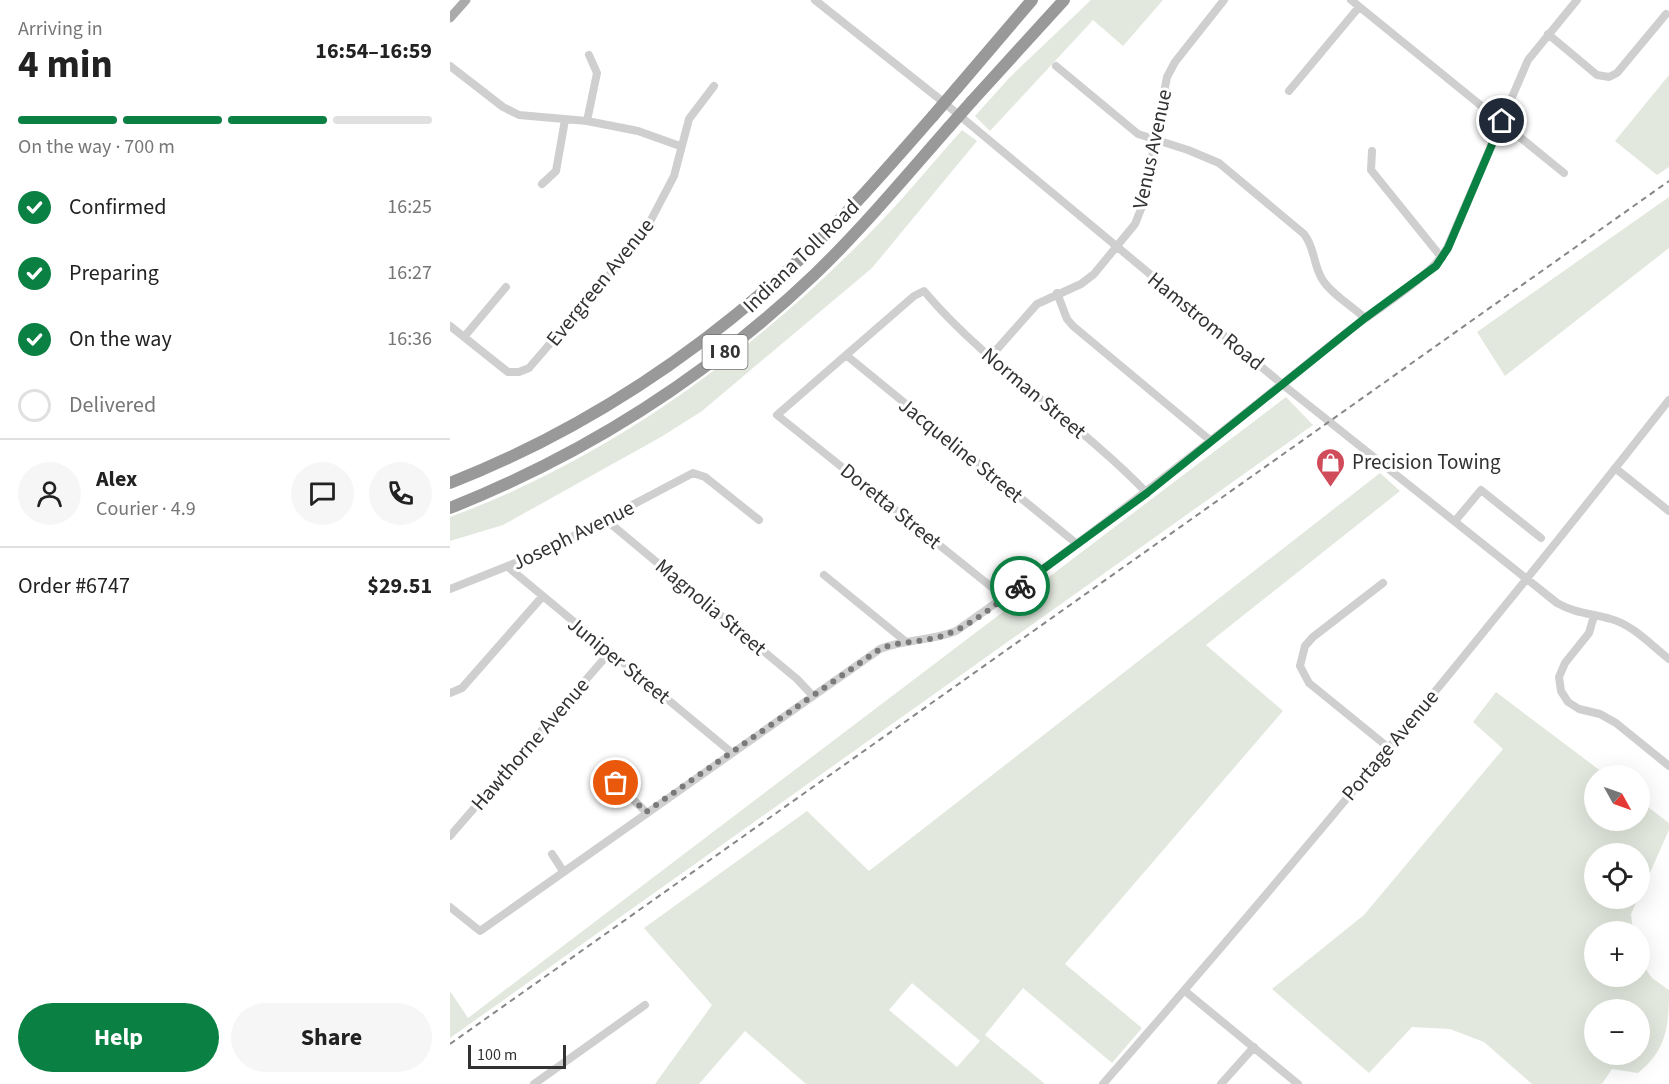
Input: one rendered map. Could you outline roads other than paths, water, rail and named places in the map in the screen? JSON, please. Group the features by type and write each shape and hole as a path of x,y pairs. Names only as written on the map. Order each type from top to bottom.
{"highway":[{"name":"Indiana Toll Road","path":"450,483 506,460 587,417 700,343 768,288 809,250 867,190 1032,0"},
{"name":"Indiana Toll Road","path":"450,508 520,478 600,436 716,360 816,273 863,225 1064,0"}],"main road":[{"path":"450,18 466,0"}],"street":[{"name":"Hamstrom Road","path":"815,0 942,101 1282,384 1557,603 1576,613 1613,619 1634,631 1669,659"},
{"name":"Venus Avenue","path":"990,357 1029,311 1057,293 1088,279 1135,224 1143,204 1167,77 1175,62 1224,0"},
{"path":"1351,0 1564,173"},
{"path":"450,907 480,931 880,649 905,641 942,636 956,631 1147,493 1365,318 1436,266 1442,258 1528,60 1577,0"},
{"path":"1289,91 1359,7"},
{"path":"1548,34 1599,76 1609,77 1617,73 1666,14"},
{"path":"587,121 597,74 589,55"},
{"path":"450,66 503,108 519,115 587,121 638,131 681,146"},
{"path":"1056,66 1138,134 1219,163 1305,234 1311,243 1316,267 1324,282 1365,318"},
{"name":"Evergreen Avenue","path":"464,337 508,372 519,372 529,368 642,237 674,176 693,111 714,86"},
{"path":"542,184 556,171 565,120"},
{"path":"1372,151 1371,170 1442,258"},
{"path":"450,326 464,337 506,287"},
{"name":"Norman Street","path":"846,355 914,296 924,291 967,339 1120,465 1147,493"},
{"path":"1057,293 1067,319 1073,326 1211,441"},
{"name":"Doretta Street","path":"846,355 777,415 1004,597"},
{"name":"Jacqueline Street","path":"846,355 1077,544"},
{"name":"Portage Avenue","path":"1103,1084 1185,991 1389,748 1528,579 1669,400"},
{"path":"1615,468 1669,511"},
{"name":"Joseph Avenue","path":"450,589 508,567 606,520 693,473 705,477 759,520"},
{"path":"1455,521 1481,490 1541,538"},
{"name":"Magnolia Street","path":"606,520 797,679 813,696"},
{"name":"Juniper Street","path":"508,567 731,752"},
{"path":"824,575 905,641"},
{"path":"1383,584 1313,637 1305,646 1300,666 1309,683 1389,748"},
{"path":"450,693 462,688 542,597"},
{"path":"1594,616 1589,633 1565,663 1559,677 1561,691 1568,702 1600,714 1616,723 1669,766"},
{"name":"Hawthorne Avenue","path":"450,836 610,652"},
{"path":"616,783 646,812"},
{"path":"552,854 563,871"},
{"path":"1185,991 1298,1084"},
{"path":"534,1084 645,1005"},
{"path":"1221,1084 1254,1047"}],"railway":[{"path":"450,1044 1669,181"}],"place":[{"name":"Precision Towing","path":"1331,488"}]}
